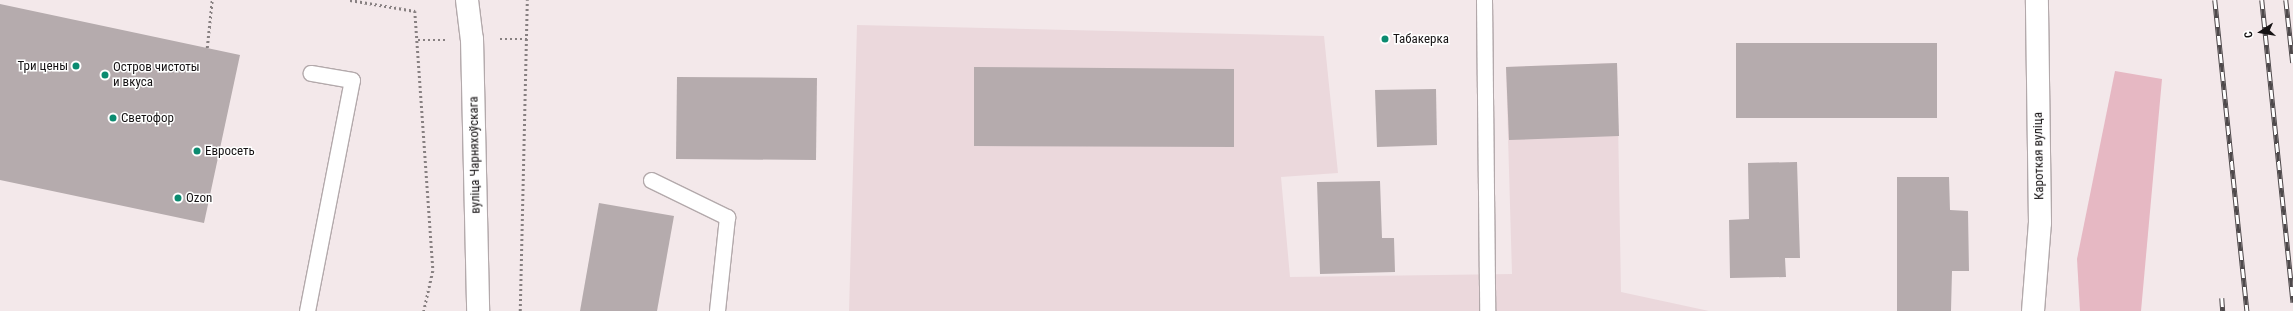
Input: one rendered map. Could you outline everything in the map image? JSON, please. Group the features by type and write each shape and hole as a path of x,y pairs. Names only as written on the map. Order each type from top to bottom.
{"street":[{"name":"вуліца Чарняхоўскага","path":"467,0 472,39 478,311"},
{"name":"Кароткая вуліца","path":"2033,311 2040,223 2037,0"}],"lane":[{"path":"1484,0 1487,311"},
{"path":"307,311 352,80 311,73"},
{"path":"651,180 727,217 716,311"}],"path":[{"path":"207,48 212,0"},
{"path":"350,0 416,11 433,271 424,311"},
{"path":"520,311 527,0"}],"shaded area":[{"path":"857,25 1324,36 1338,173 1281,177 1290,277 1512,274 1506,67 1617,63 1621,292 1709,311 849,311"},
{"path":"2115,71 2162,79 2141,311 2080,311 2077,259"}],"building":[{"name":"Светофор","path":"0,4 240,55 204,223 0,180"},
{"path":"1736,43 1937,43 1937,118 1736,118"},
{"path":"1617,63 1619,136 1509,140 1506,67"},
{"path":"974,67 1234,69 1234,147 974,146"},
{"path":"677,77 817,78 816,160 676,159"},
{"path":"1436,89 1437,145 1377,147 1375,90"},
{"path":"1797,162 1800,258 1785,258 1786,277 1730,278 1729,220 1749,219 1748,163"},
{"path":"1897,177 1949,177 1950,210 1968,211 1969,271 1952,271 1951,311 1897,311"},
{"path":"1380,181 1382,238 1394,238 1395,272 1320,274 1317,182"},
{"path":"599,203 674,216 657,311 580,311"}],"railway":[{"path":"2215,0 2247,311"},
{"path":"2262,0 2293,302"},
{"path":"2286,0 2293,63"},
{"path":"2222,298 2223,311"}],"place":[{"name":"Табакерка","path":"1385,39"},
{"name":"Три цены","path":"76,66"},
{"name":"Остров чистоты и вкуса","path":"105,75"},
{"name":"Светофор","path":"113,118"},
{"name":"Евросеть","path":"197,151"},
{"name":"Ozon","path":"178,198"}]}
